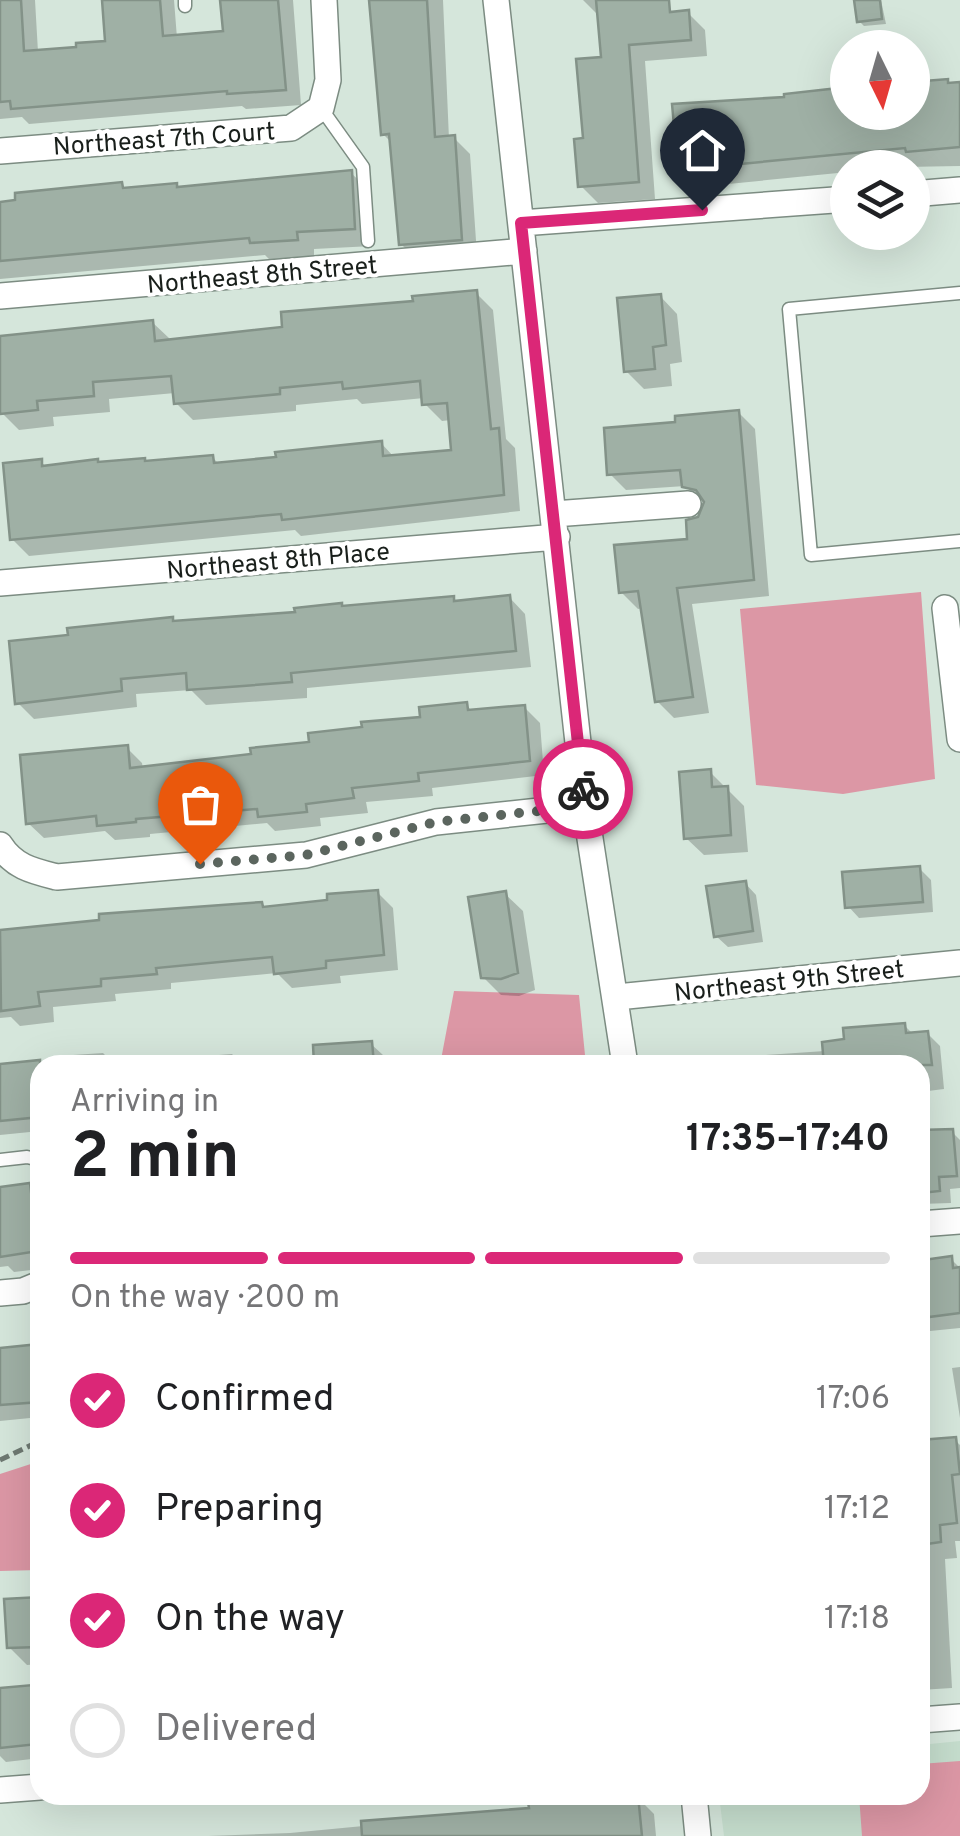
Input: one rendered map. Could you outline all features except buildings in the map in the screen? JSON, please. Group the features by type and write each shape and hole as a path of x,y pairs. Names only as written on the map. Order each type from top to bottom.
{"street":[{"path":"321,108 328,80 324,0"},
{"path":"496,0 585,806 624,1055"},
{"name":"Northeast 7th Court","path":"0,150 291,128 321,108"},
{"path":"930,192 960,190"},
{"path":"521,223 830,200"},
{"name":"Northeast 8th Street","path":"0,296 524,251"},
{"name":"Northeast 8th Place","path":"0,583 555,526 688,504"},
{"path":"945,608 960,740"},
{"path":"5,852 30,871 57,877 306,855 436,822 585,806"},
{"name":"Northeast 9th Street","path":"617,996 960,964"},
{"path":"930,1223 960,1221"},
{"path":"930,1719 960,1717"},
{"path":"0,1790 30,1788"},
{"path":"695,1805 698,1836"}],"lane":[{"path":"321,108 363,167 368,241"},
{"path":"960,293 789,308 811,555 960,542"},
{"path":"0,1160 30,1158"}],"path":[{"path":"0,1460 30,1445"}],"shaded area":[{"path":"921,592 935,779 843,794 756,785 740,609"},
{"path":"454,991 579,995 585,1055 442,1055"},
{"path":"30,1464 30,1570 0,1571 0,1474"},
{"path":"960,1741 960,1836 724,1836 720,1805 930,1805 930,1744"},
{"path":"960,1761 960,1836 862,1836 860,1805 930,1805 930,1763"}],"way so far":[{"path":"200,864 306,855 436,822 585,806 583,789"}],"route":[{"path":"583,789 521,223 702,210"}]}
